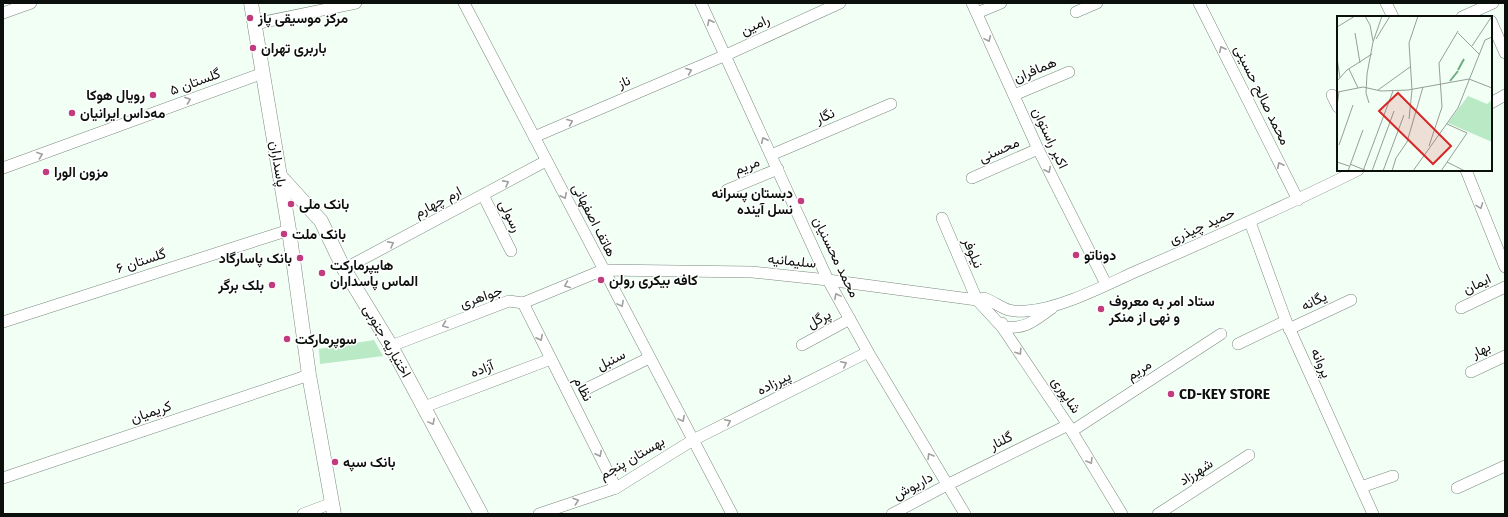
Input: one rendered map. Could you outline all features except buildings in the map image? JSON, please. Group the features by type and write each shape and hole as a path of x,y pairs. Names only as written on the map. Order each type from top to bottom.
{"main road":[{"name":"پاسداران","path":"251,3 289,230 309,375 333,509"},
{"name":"اختیاریه جنوبی","path":"280,176 321,221 344,269 391,346 481,514"}],"street":[{"path":"3,13 31,3"},
{"path":"254,24 356,3"},
{"name":"هاتف اصفهانی","path":"464,3 732,514"},
{"name":"محمد محسنیان","path":"701,3 828,280 868,352 965,514"},
{"name":"رامین","path":"726,55 840,3"},
{"name":"اکبر راستوان","path":"972,3 1038,149 1106,284"},
{"path":"977,13 1001,3"},
{"path":"1076,12 1097,3"},
{"name":"محمد صالح حسینی","path":"1200,3 1298,200"},
{"path":"1386,3 1392,16"},
{"path":"1465,16 1488,7"},
{"path":"1492,24 1501,48"},
{"name":"ناز","path":"534,137 726,55"},
{"name":"همافران","path":"1014,95 1069,72"},
{"name":"گلستان ۵","path":"3,168 263,73"},
{"path":"1332,95 1337,105"},
{"path":"1492,102 1505,96"},
{"name":"نگار","path":"772,155 890,104"},
{"name":"محسنی","path":"972,178 1038,149"},
{"name":"ارم چهارم","path":"344,269 546,161"},
{"name":"مریم","path":"727,190 778,169"},
{"name":"حمید چیذری","path":"977,300 984,298 1007,310 1033,311 1056,305 1250,222 1356,171"},
{"path":"1466,171 1501,249 1505,267"},
{"name":"رسولی","path":"483,195 511,251"},
{"name":"نیلوفر","path":"942,218 977,300"},
{"name":"پروانه","path":"1250,222 1288,325 1374,514"},
{"name":"گلستان ۶","path":"3,322 289,230"},
{"name":"سلیمانیه","path":"603,270 752,272 828,280 977,300"},
{"name":"جواهری","path":"391,346 509,301 523,303 603,270"},
{"name":"ایمان","path":"1461,308 1505,287"},
{"name":"شاپوری","path":"977,300 1002,327 1070,428 1122,514"},
{"name":"یگانه","path":"1288,325 1351,300"},
{"name":"نظام","path":"523,303 616,488"},
{"name":"حمید چیذری","path":"1002,327 1015,328 1026,326 1056,305"},
{"path":"1002,327 1003,317 1007,310"},
{"name":"پرگل","path":"802,345 850,320"},
{"path":"1238,344 1288,325"},
{"name":"مریم","path":"1070,428 1221,334"},
{"name":"پیرزاده","path":"694,440 868,352"},
{"name":"بهار","path":"1470,372 1505,356"},
{"name":"آزاده","path":"424,407 550,358"},
{"name":"سنبل","path":"586,389 649,358"},
{"name":"کریمیان","path":"3,478 309,375"},
{"name":"گلنار","path":"948,485 1070,428"},
{"name":"بهستان پنجم","path":"539,514 616,488 694,440"},
{"name":"شهرزاد","path":"1158,514 1249,455"},
{"path":"1457,488 1505,466"},
{"path":"1361,487 1392,476"},
{"name":"داریوش","path":"892,514 948,485"},
{"path":"303,514 333,509"}],"green space":[{"path":"374,340 383,356 320,364 319,349"}],"place":[{"name":"مرکز موسیقی پاز","path":"250,18"},
{"name":"باربری تهران","path":"253,48"},
{"name":"رویال هوکا","path":"153,95"},
{"name":"مه‌داس ایرانیان","path":"72,113"},
{"name":"مزون الورا","path":"46,172"},
{"name":"دبستان پسرانه نسل آینده","path":"801,201"},
{"name":"بانک ملی","path":"291,204"},
{"name":"بانک ملت","path":"284,234"},
{"name":"دوناتو","path":"1076,255"},
{"name":"بانک پاسارگاد","path":"300,258"},
{"name":"هایپرمارکت الماس پاسداران","path":"322,273"},
{"name":"کافه بیکری رولن","path":"601,280"},
{"name":"بلک برگر","path":"272,285"},
{"name":"ستاد امر به معروف و نهی از منکر","path":"1101,309"},
{"name":"سوپرمارکت","path":"287,339"},
{"name":"CD-KEY STORE","path":"1171,394"},
{"name":"بانک سپه","path":"335,462"}]}
